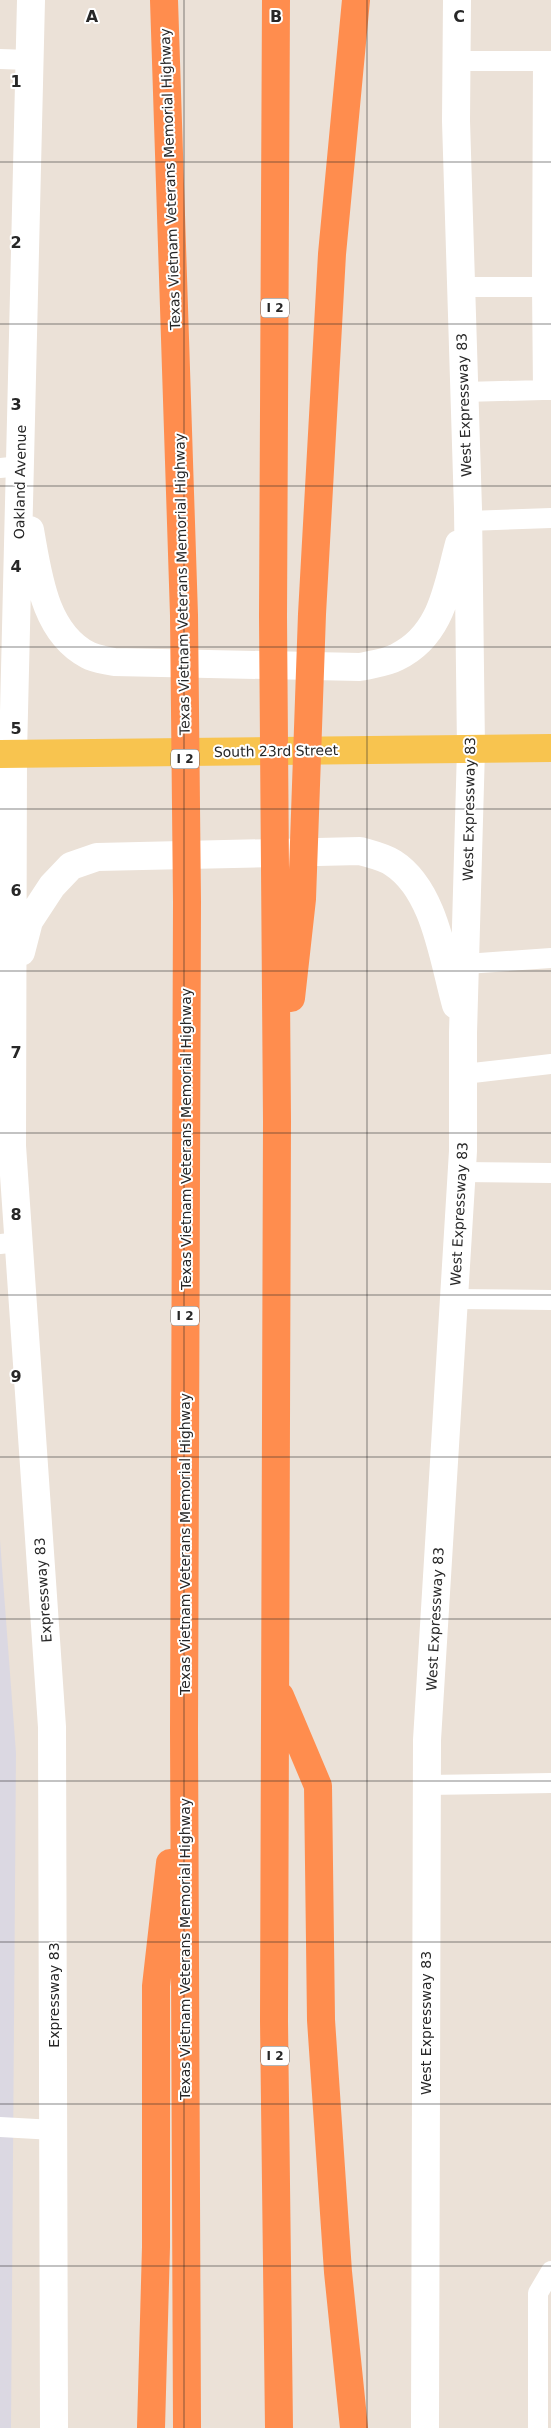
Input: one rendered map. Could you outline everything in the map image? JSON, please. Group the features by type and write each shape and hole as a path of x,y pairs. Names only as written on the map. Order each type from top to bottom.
{"highway":[{"name":"Texas Vietnam Veterans Memorial Highway","path":"164,0 184,615 187,902 184,1730 188,2428"},
{"name":"I 2","path":"276,0 273,617 277,1121 274,2021 279,2428"},
{"path":"277,1121 302,899 312,614 332,254 356,0"},
{"path":"275,1684 318,1786 321,2020 338,2272 354,2428"},
{"path":"151,2428 156,2247 156,1986 184,1730"}],"main road":[{"name":"Oakland Avenue","path":"6,754 31,0"},
{"name":"West Expressway 83","path":"425,2428 428,1731 462,1172 471,749 468,515 461,287 456,0"},
{"path":"14,472 42,594 65,638 88,656 114,662 360,667 396,658 419,644 441,612 468,515"},
{"name":"South 23rd Street","path":"6,754 551,748"},
{"name":"Expressway 83","path":"6,754 12,984 10,1243 52,1727 54,2428"},
{"path":"12,984 29,921 52,886 71,866 97,857 360,851 392,862 414,881 430,912 464,1033"}],"lane":[{"path":"0,59 30,60"},
{"path":"456,61 547,61 547,390 464,392"},
{"path":"461,287 547,287"},
{"path":"468,515 551,518"},
{"path":"466,964 551,958"},
{"path":"464,1074 551,1064"},
{"path":"462,1172 551,1173"},
{"path":"454,1299 551,1300"},
{"path":"427,1785 551,1783"},
{"path":"0,2127 54,2130"},
{"path":"538,2428 538,2293 551,2271"}],"shaded area":[{"path":"0,1540 16,1753 11,2428 0,2428"}]}
